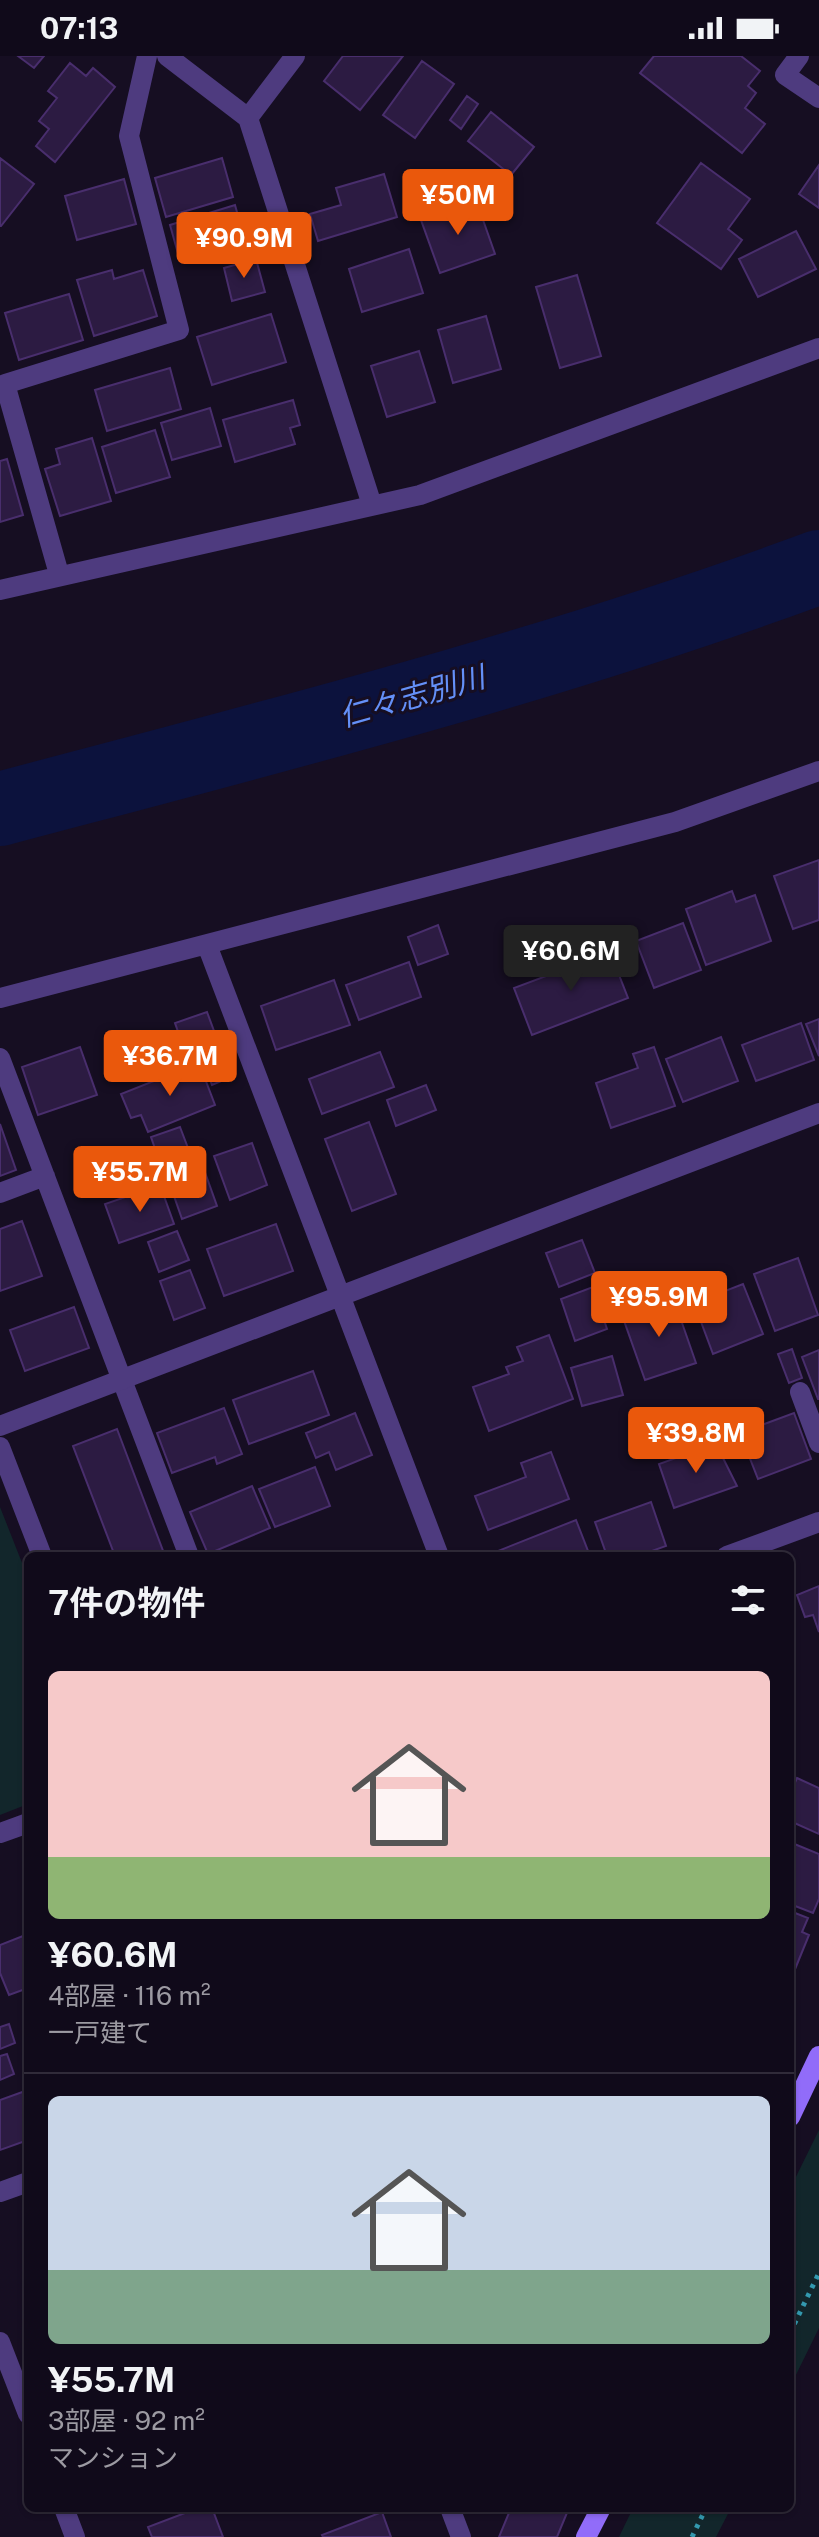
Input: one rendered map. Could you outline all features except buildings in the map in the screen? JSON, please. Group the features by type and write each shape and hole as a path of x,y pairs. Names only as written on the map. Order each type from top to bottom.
{"street":[{"path":"59,574 5,384 179,330 129,136 147,56"},
{"path":"167,56 248,118 372,505"},
{"path":"248,118 295,56"},
{"path":"799,56 785,75 819,98"},
{"path":"0,590 59,574 420,495 819,348"},
{"path":"0,998 675,822 819,771"},
{"path":"207,945 437,1552"},
{"path":"0,1058 187,1552"},
{"path":"0,1426 819,1113"},
{"path":"0,1193 45,1176"},
{"path":"800,1392 819,1443"},
{"path":"0,1447 40,1552"},
{"path":"738,1552 819,1522"},
{"path":"0,1833 24,1824"},
{"path":"794,2109 819,2056"},
{"path":"0,2192 24,2183"},
{"path":"0,2342 24,2404"},
{"path":"66,2512 75,2537"},
{"path":"452,2512 461,2537"},
{"path":"586,2537 599,2512"}],"path":[{"path":"794,2325 819,2273"},
{"path":"692,2537 704,2512"}],"green space":[{"path":"0,1507 24,1568 24,1806 0,1815"},
{"path":"819,2130 819,2328 794,2379 794,2181"},
{"path":"631,2512 729,2512 716,2537 619,2537"}],"waterway":[{"name":"仁々志別川","path":"0,809 515,668 819,567"}]}
